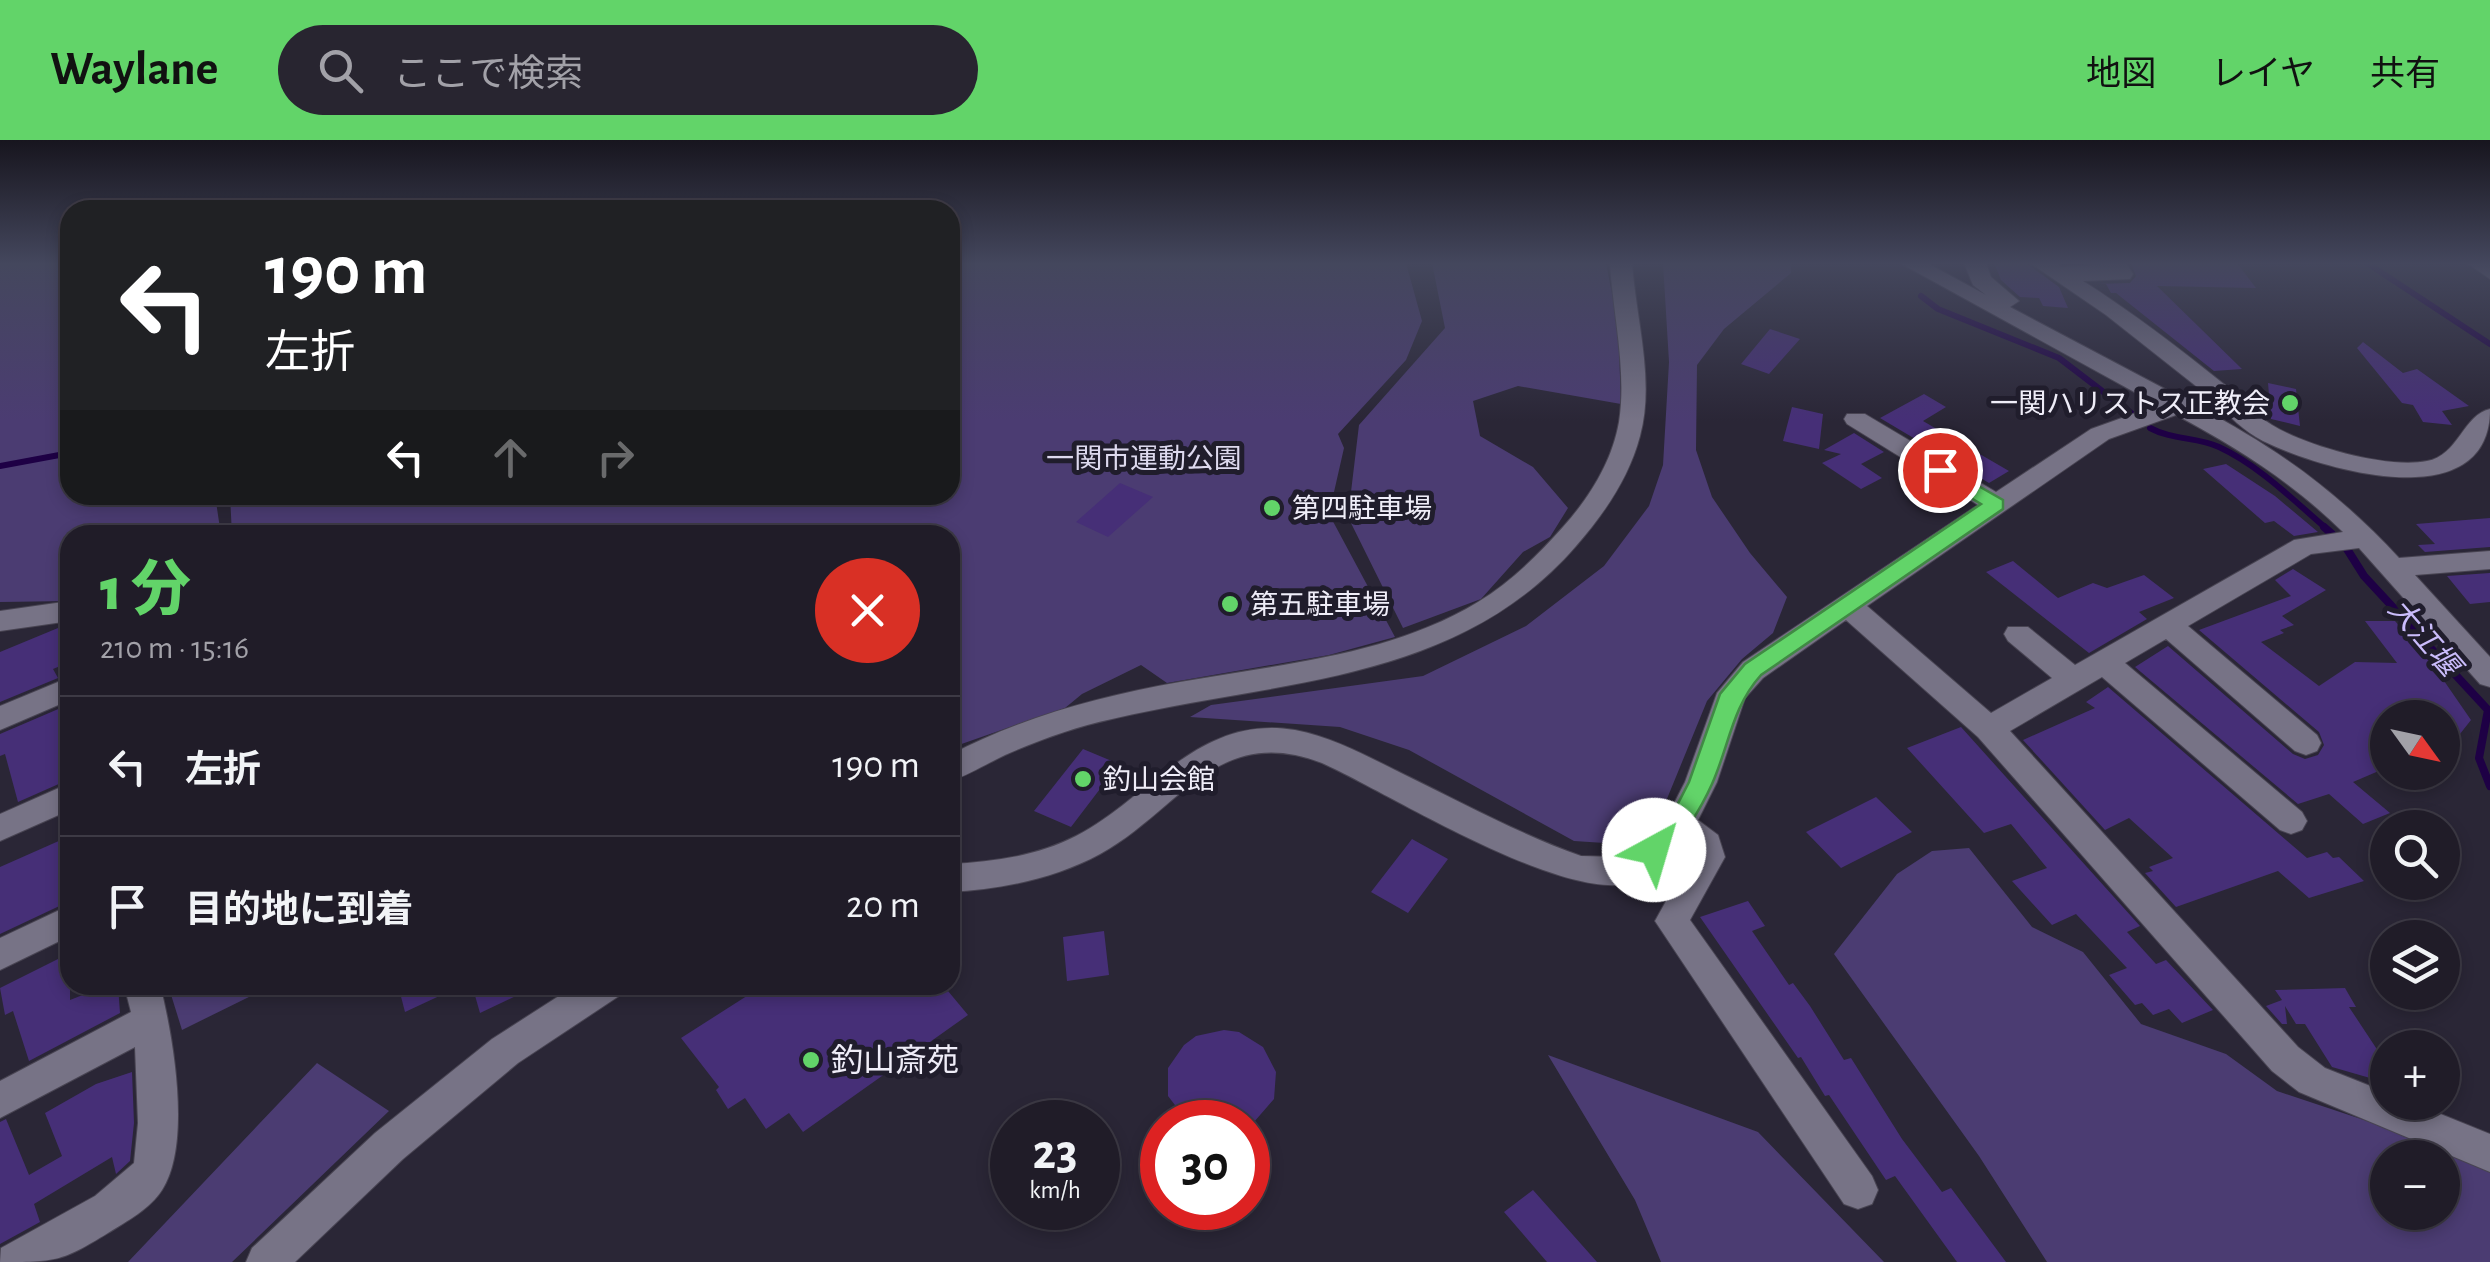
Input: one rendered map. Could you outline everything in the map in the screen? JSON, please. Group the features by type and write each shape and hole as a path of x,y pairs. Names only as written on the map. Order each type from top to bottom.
{"street":[{"path":"960,764 1032,732 1112,707 1317,672 1398,652 1476,619 1562,552 1611,483 1631,421 1624,315"},
{"path":"2007,315 2251,445 2314,489 2365,538 2490,676"},
{"path":"2121,315 2270,435 2297,446 2409,469 2439,468 2469,447 2490,416"},
{"path":"960,877 1024,870 1088,846 1112,831 1178,774 1228,746 1258,740 1294,742 1348,761 1580,870 1606,873 1630,869 1680,824 1701,782 1732,694 1753,670 2100,434 2218,392"},
{"path":"1856,420 1996,504"},
{"path":"1989,729 2304,546 2365,538"},
{"path":"2392,568 2490,560"},
{"path":"1847,605 1989,729 2285,1060 2312,1080 2490,1152"},
{"path":"0,621 60,612"},
{"path":"2168,625 2306,742"},
{"path":"2018,634 2074,680"},
{"path":"2104,662 2291,822"},
{"path":"0,718 60,692"},
{"path":"0,828 60,801"},
{"path":"1680,824 1706,844 1708,858 1672,921 1858,1190"},
{"path":"0,954 60,925"},
{"path":"266,1262 389,1146 491,1062 591,995"},
{"path":"0,1100 147,1003 156,1134 151,1174 129,1197 15,1262"}],"green space":[{"path":"0,315 60,315 60,505 216,505 220,525 60,525 60,601 0,602"},
{"name":"一関市運動公園","path":"960,315 1420,315 1422,321 1406,360 1338,434 1344,448 1329,514 1395,637 1329,655 1167,683 1141,665 1082,694 1065,708 960,745 960,525 232,525 230,505 960,505"},
{"path":"1442,315 1616,315 1621,404 1518,386 1473,401 1480,436 1533,467 1568,508 1550,537 1523,552 1481,599 1403,628 1348,517 1359,425 1445,328"},
{"path":"1666,315 1740,315 1724,329 1697,365 1696,450 1712,497 1750,553 1787,597 1773,633 1742,659 1707,701 1662,811 1620,844 1574,841 1409,750 1340,727 1190,717 1211,705 1423,676 1526,626 1604,566 1649,506 1663,465 1669,362"},
{"path":"1969,848 2032,927 2083,952 2141,1024 2226,1054 2277,1091 2422,1140 2370,1140 2370,1230 2460,1230 2460,1156 2490,1168 2490,1262 2047,1262 1979,1156 1834,954 1897,874 1932,851"},
{"path":"171,995 253,995 182,1030"},
{"path":"1548,1055 1758,1132 1884,1262 1661,1262 1635,1200"},
{"path":"317,1063 389,1111 232,1262 128,1262"}],"building":[{"path":"2144,315 2187,315 2242,369 2214,371"},
{"path":"1770,329 1800,339 1769,374 1741,364"},
{"path":"2363,342 2403,373 2417,369 2469,406 2442,411 2452,425 2423,422 2413,405 2402,403 2357,348"},
{"path":"2268,383 2296,389 2300,426 2271,419"},
{"path":"1924,394 1946,407 1923,421 2009,471 1989,483 1880,418"},
{"path":"1792,407 1823,414 1819,449 1783,441"},
{"path":"1854,433 1884,452 1861,464 1882,478 1861,489 1822,463 1841,454 1824,450"},
{"path":"2226,464 2275,496 2318,532 2294,536 2274,521 2265,523 2203,469"},
{"path":"1120,483 1153,497 1108,537 1076,522"},
{"path":"2490,518 2490,547 2425,552 2418,545 2435,544 2416,524"},
{"path":"2013,561 2058,598 2093,583 2107,588 2144,575 2174,598 2139,612 2147,619 2089,653 1986,572"},
{"path":"2293,569 2326,590 2282,616 2294,625 2280,630 2284,633 2261,642 2319,686 2355,662 2397,663 2365,621 2395,621 2457,700 2370,700 2370,775 2353,782 2386,810 2370,810 2370,821 2363,824 2329,794 2298,804 2135,667 2168,646 2293,754 2305,759 2318,755 2324,745 2319,732 2199,630 2291,596 2275,580"},
{"path":"2490,573 2490,602 2470,604 2447,576"},
{"path":"58,628 60,666 53,669 58,678 0,702 0,652"},
{"path":"2108,687 2307,858 2327,852 2333,858 2339,857 2364,881 2309,898 2278,871 2176,907 2145,873 2153,871 2149,867 2173,858 2129,818 2105,830 2023,740 2095,708 2086,702"},
{"path":"2460,704 2471,720 2460,734"},
{"path":"60,708 60,783 18,802 5,754 0,756 0,734"},
{"path":"1961,727 2140,926 2127,932 2156,964 2166,960 2213,1010 2182,1023 2169,1009 2153,1015 2142,1003 2135,1005 2109,975 2127,968 2076,914 2052,925 2012,881 2047,868 2011,824 1984,833 1907,748"},
{"path":"1083,749 1119,764 1071,827 1034,811"},
{"path":"1876,797 1912,832 1841,868 1806,832"},
{"path":"1412,839 1448,859 1408,913 1371,892"},
{"path":"60,840 60,906 0,934 0,867"},
{"path":"1748,901 1765,926 1752,931 1789,985 1793,983 1810,1006 1844,1060 1851,1058 1902,1139 1942,1192 1951,1188 2006,1262 1957,1262 1895,1176 1886,1180 1829,1095 1825,1096 1700,917"},
{"path":"1104,931 1109,975 1067,981 1063,937"},
{"path":"60,958 60,995 70,995 70,1000 83,995 119,995 120,1013 29,1061 13,1011 5,1015 0,988"},
{"path":"2345,988 2356,1007 2349,1007 2370,1039 2370,1078 2332,1067 2305,1024 2296,1024 2285,1006 2287,1024 2282,1024 2266,1006 2282,1000 2275,990"},
{"path":"401,995 442,995 405,1012"},
{"path":"475,995 518,995 480,1013"},
{"name":"釣山斎苑","path":"748,995 951,995 968,1015 803,1132 789,1113 766,1129 745,1098 728,1109 716,1090 719,1087 681,1038"},
{"path":"1224,1030 1239,1032 1263,1047 1276,1072 1274,1099 1270,1104 1270,1100 1171,1100 1168,1068 1184,1045 1196,1036"},
{"path":"132,1072 134,1123 130,1161 116,1174 112,1157 34,1204 40,1222 0,1244 0,1122 6,1119 29,1175 62,1156 45,1113 96,1084"},
{"path":"1533,1190 1597,1262 1547,1262 1504,1212"}],"waterway":[{"name":"大江堰","path":"1954,315 2059,358 2131,413"},
{"path":"2447,315 2490,344"},
{"name":"大江堰","path":"2150,428 2211,444 2234,455 2276,484 2327,529"},
{"path":"0,466 60,455"},
{"name":"大江堰","path":"2324,527 2332,534"},
{"name":"大江堰","path":"2347,549 2364,576 2488,710 2479,758 2490,786"}],"place":[{"name":"一関ハリストス正教会","path":"2290,403"},
{"name":"第四駐車場","path":"1272,508"},
{"name":"第五駐車場","path":"1230,604"},
{"name":"釣山会館","path":"1083,779"},
{"name":"釣山斎苑","path":"811,1060"}],"route":[{"path":"1654,850 1680,824 1701,782 1732,694 1753,670 1996,504 1940,470"}]}
